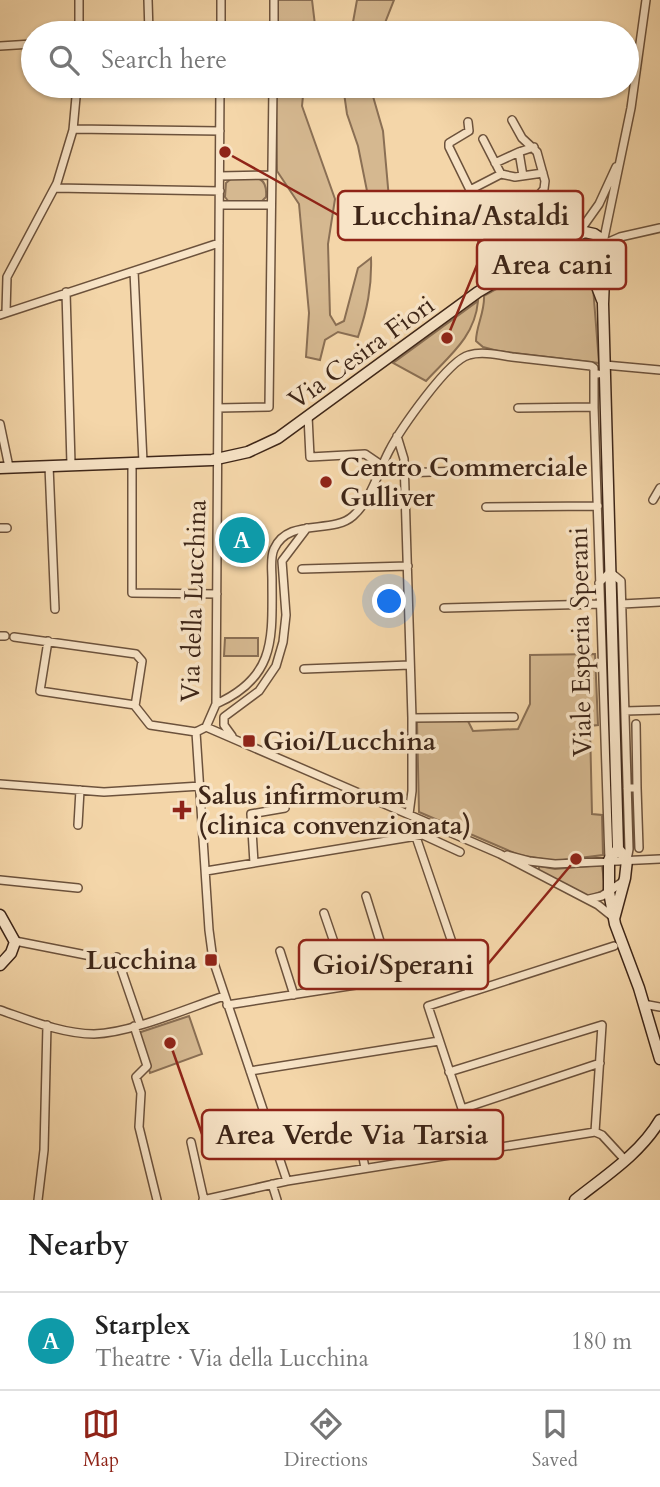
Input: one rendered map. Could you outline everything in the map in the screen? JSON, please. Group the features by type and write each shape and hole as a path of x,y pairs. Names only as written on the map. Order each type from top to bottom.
{"street":[{"path":"79,0 79,21"},
{"path":"148,0 149,21"},
{"path":"221,0 221,21"},
{"path":"274,0 274,21"},
{"path":"639,50 646,0"},
{"path":"0,46 21,45"},
{"path":"76,98 73,129 55,188 7,277 3,313 219,243"},
{"name":"Via della Lucchina","path":"220,98 216,704 206,727 196,732 211,949 224,996 287,1181"},
{"path":"218,408 269,407 273,98"},
{"path":"619,160 599,204 574,239 570,254 579,266 597,265 604,247 632,98"},
{"path":"481,223 488,223 535,200 544,189 543,173 534,147 522,138 512,120"},
{"path":"468,122 469,131 453,140 449,148 470,190 481,223 485,288"},
{"path":"73,129 220,131"},
{"path":"482,139 500,174"},
{"path":"495,163 534,147"},
{"path":"519,152 523,176"},
{"path":"470,190 500,174 523,176 543,173"},
{"path":"220,176 271,175"},
{"path":"55,188 220,191"},
{"path":"220,205 271,205"},
{"path":"604,247 620,237 660,228"},
{"path":"574,239 591,233 597,236 604,247"},
{"name":"Via Cesira Fiori","path":"4,468 218,459 264,446 485,288 553,255 574,239"},
{"name":"Viale Esperia Sperani","path":"604,247 601,371 607,465 618,849"},
{"name":"Via Cesira Fiori","path":"524,268 559,263 579,266"},
{"name":"Viale Esperia Sperani","path":"579,266 594,279 603,304"},
{"path":"134,271 143,462"},
{"path":"66,292 71,464"},
{"path":"216,704 243,686 262,666 270,649 272,553 283,537 307,528 341,523 351,518 365,502 397,436 415,410 445,375 468,355 493,355 591,366 601,371 660,370"},
{"name":"Viale Esperia Sperani","path":"601,371 594,407 609,892 614,919 660,1059"},
{"path":"519,408 594,407"},
{"path":"308,416 310,457 365,454 392,472 405,474 496,470"},
{"path":"0,424 4,468"},
{"path":"397,436 404,454 405,474 412,718 410,814"},
{"path":"132,462 132,593 216,594"},
{"path":"597,476 607,465"},
{"path":"49,466 55,609"},
{"path":"653,500 660,488"},
{"path":"486,507 598,506"},
{"path":"598,522 609,533"},
{"path":"235,739 224,725 224,717 259,691 279,660 285,629 282,560 307,528"},
{"path":"302,569 408,566"},
{"path":"599,583 610,572"},
{"name":"Viale Esperia Sperani","path":"610,572 621,581 629,849 625,880 614,919"},
{"path":"622,604 660,602"},
{"path":"444,608 600,604"},
{"path":"15,636 134,653 142,661 135,705 148,724 196,732"},
{"path":"48,641 40,691 135,705"},
{"path":"304,670 410,665"},
{"path":"262,666 272,674"},
{"path":"602,681 613,673 624,680"},
{"path":"625,711 660,710"},
{"path":"412,718 514,716"},
{"path":"636,724 639,848"},
{"path":"206,727 499,854 588,899 614,919"},
{"path":"604,744 615,755 625,744"},
{"path":"0,785 80,790 154,790 201,786"},
{"path":"627,788 637,788"},
{"path":"627,788 637,788"},
{"path":"78,825 80,790"},
{"path":"254,863 251,814 285,808"},
{"path":"606,820 617,810"},
{"path":"206,871 422,835 460,852"},
{"path":"416,837 469,992"},
{"path":"608,860 618,849 627,860"},
{"path":"499,854 545,863 660,859"},
{"path":"0,880 78,888"},
{"path":"588,899 598,898 625,880"},
{"path":"366,896 392,980"},
{"path":"324,913 349,986"},
{"path":"0,965 11,954 15,941 2,919"},
{"path":"15,941 91,956"},
{"path":"476,1151 428,1006 614,946"},
{"path":"280,951 294,995"},
{"path":"117,957 147,1066 136,1076 141,1093 139,1127 157,1200"},
{"path":"227,1005 414,976"},
{"path":"0,1010 47,1025 93,1034 137,1025 224,996"},
{"path":"643,1004 660,1007"},
{"path":"38,1200 44,1150 47,1025"},
{"path":"449,1072 602,1025 595,1132"},
{"path":"250,1071 439,1041"},
{"path":"462,1108 600,1063"},
{"path":"575,1200 643,1144 660,1120"},
{"path":"191,1142 203,1200 287,1181 595,1132 602,1135 625,1160"},
{"path":"362,1135 360,1142 365,1168"},
{"path":"272,1184 277,1200"},
{"path":"587,1200 594,1187"}],"shaded area":[{"path":"276,0 312,0 315,21 276,21"},
{"path":"357,0 394,0 386,21 353,21"},
{"path":"276,98 303,98 302,106 335,199 328,244 330,315 336,325 344,321 358,268 371,258 368,298 358,337 338,332 325,340 320,360 306,357 309,313 299,204 277,171"},
{"path":"345,98 373,98 383,131 390,210 371,211 358,146"},
{"path":"252,177 261,180 266,189 266,197 260,203 229,202 225,197 226,183 232,178"},
{"path":"587,237 596,241 600,250 596,259 587,263 578,259 574,250 578,241"},
{"path":"566,268 579,270 593,287 599,363 498,351 483,347 476,341 484,296 521,275"},
{"path":"478,301 476,314 466,336 426,381 393,363"},
{"path":"225,638 258,638 258,656 224,656"},
{"path":"595,654 598,725 590,726 592,814 602,815 603,855 555,861 519,855 419,812 417,721 468,721 473,731 518,729 530,704 530,655"},
{"path":"602,865 605,890 590,896 583,896 539,872 539,866 555,869"},
{"path":"189,1016 202,1054 150,1073 138,1033"}],"place":[{"name":"Lucchina/Astaldi","path":"225,152"},
{"name":"Area cani","path":"447,338"},
{"name":"Centro Commerciale Gulliver","path":"326,482"},
{"name":"Starplex","path":"242,540"},
{"name":"Gioi/Lucchina","path":"249,741"},
{"name":"Salus infirmorum (clinica convenzionata)","path":"182,810"},
{"name":"Gioi/Sperani","path":"576,859"},
{"name":"Lucchina","path":"211,960"},
{"name":"Area Verde Via Tarsia","path":"170,1043"}]}
